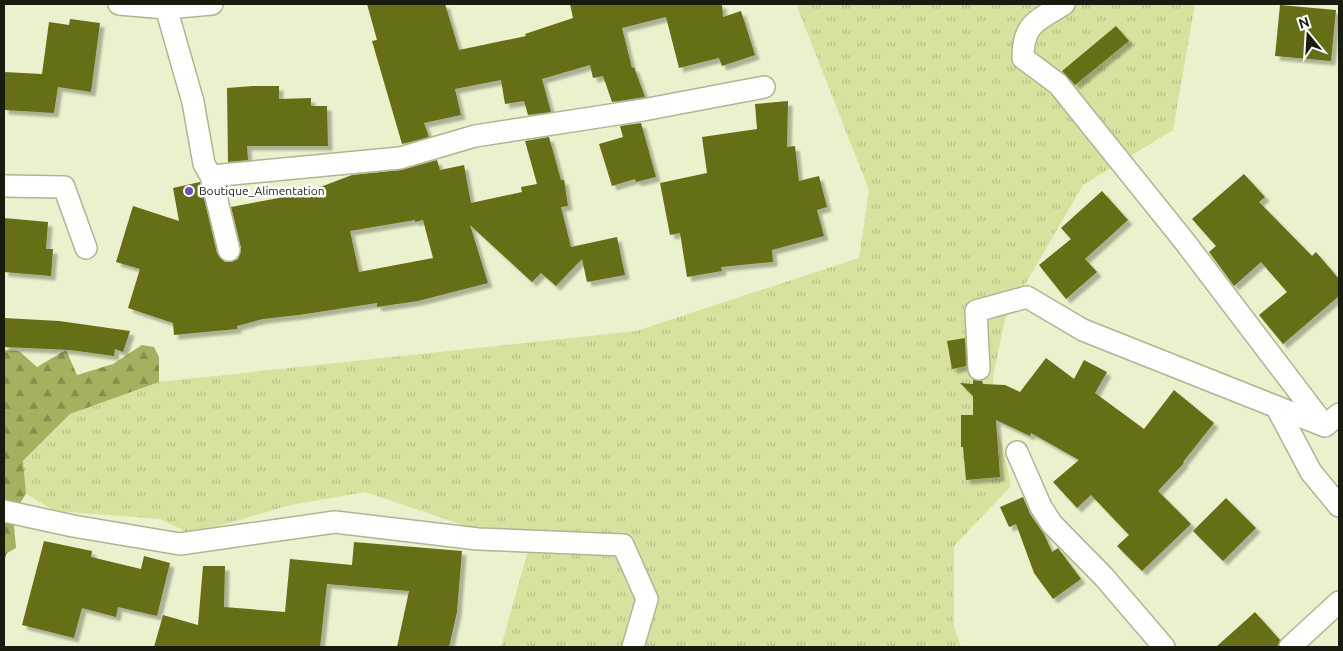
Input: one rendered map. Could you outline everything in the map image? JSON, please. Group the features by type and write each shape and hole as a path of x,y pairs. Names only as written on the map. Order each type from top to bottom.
{"street":[{"path":"119,4 166,6 212,4"},
{"path":"1064,4 1033,24 1023,39 1023,58 1058,84 1064,91 1334,424"},
{"path":"166,6 181,52 194,102 204,164 211,176 228,250"},
{"path":"211,176 400,158 475,136 643,110 764,87"},
{"path":"4,186 64,187 86,248"},
{"path":"979,369 976,311 1028,297 1083,330 1249,394 1276,408 1334,424"},
{"path":"1276,408 1311,472 1339,506"},
{"path":"1017,452 1041,507 1052,524 1104,578 1164,647"},
{"path":"4,511 180,544 335,522 478,539 623,545 647,599 633,647"},
{"path":"1290,647 1339,602"}],"green space":[{"path":"796,4 1195,4 1173,130 1083,185 1005,319 993,377 990,415 1002,444 1011,486 954,546 954,626 961,647 501,647 529,547 365,492 290,505 191,534 160,519 55,511 26,494 23,462 70,414 159,382 636,331 859,258 869,190"},
{"path":"142,345 154,347 159,357 159,382 70,414 23,461 26,494 13,514 16,548 7,553 4,561 4,350 19,351 37,367 66,350 77,375 113,364"}],"building":[{"path":"367,4 445,4 459,50 526,36 525,34 573,18 570,4 722,4 723,17 741,11 755,55 722,66 719,58 679,68 666,17 622,28 632,68 634,67 645,97 612,102 603,76 593,78 590,65 542,79 551,112 528,115 524,101 505,104 501,80 455,89 461,115 424,123 429,137 402,144 372,41 377,40"},
{"path":"1280,5 1336,10 1331,61 1275,56"},
{"path":"70,19 100,23 91,92 58,87 54,113 4,110 4,72 42,74 49,22 69,25"},
{"path":"1116,26 1129,41 1075,85 1062,71"},
{"path":"279,86 279,99 311,98 311,106 327,106 328,146 247,146 248,160 228,162 227,88"},
{"path":"788,101 787,147 795,146 799,181 819,176 827,207 817,210 824,236 772,250 773,262 721,267 722,271 687,277 680,233 670,235 660,183 707,173 702,137 757,129 755,104"},
{"path":"641,123 656,177 636,182 635,179 612,186 599,144 623,137 620,126"},
{"path":"549,137 561,180 564,180 568,206 561,207 571,247 617,237 625,275 587,282 582,259 556,286 541,273 532,282 470,225 488,283 418,301 377,307 377,303 263,319 237,326 237,329 174,335 173,323 128,308 140,269 116,262 133,206 179,221 173,188 200,182 217,253 225,262 231,262 238,259 241,248 231,207 300,194 300,191 323,186 352,175 401,170 437,160 440,170 464,165 471,203 522,192 521,187 537,184 525,141","holes":["415,220 415,222 423,220 433,258 359,272 350,231"]},
{"path":"1244,174 1265,197 1259,202 1312,256 1316,252 1339,279 1339,296 1283,344 1259,315 1287,292 1261,262 1234,286 1209,252 1216,246 1192,219"},
{"path":"1102,191 1128,220 1085,259 1097,272 1066,299 1039,265 1071,239 1061,228"},
{"path":"4,218 48,222 46,249 53,249 51,276 4,272"},
{"path":"4,318 59,321 130,331 123,352 115,349 114,356 70,350 4,347"},
{"path":"965,338 966,366 952,369 947,341"},
{"path":"1046,358 1074,379 1084,360 1107,372 1095,393 1144,429 1174,390 1214,423 1184,463 1158,491 1191,524 1142,571 1117,546 1129,535 1091,495 1077,508 1053,482 1079,460 1031,433 1030,436 996,420 1000,477 966,480 963,447 961,447 961,415 973,415 973,396 960,383 973,384 973,380 982,381 983,384 1005,385 1020,392"},
{"path":"1023,497 1030,514 1044,534 1052,552 1058,548 1081,579 1053,599 1034,573 1016,524 1009,527 1000,507"},
{"path":"1226,498 1256,528 1223,561 1193,531"},
{"path":"44,541 92,551 91,557 141,569 144,556 170,563 157,616 118,607 116,617 82,608 74,638 22,625"},
{"path":"354,542 462,551 457,612 449,647 397,647 409,591 327,584 320,647 154,647 163,615 198,625 203,566 225,566 224,607 285,612 290,559 352,565"},
{"path":"1255,612 1280,640 1278,647 1216,647"}],"place":[{"name":"Boutique_Alimentation","path":"189,191"}]}
